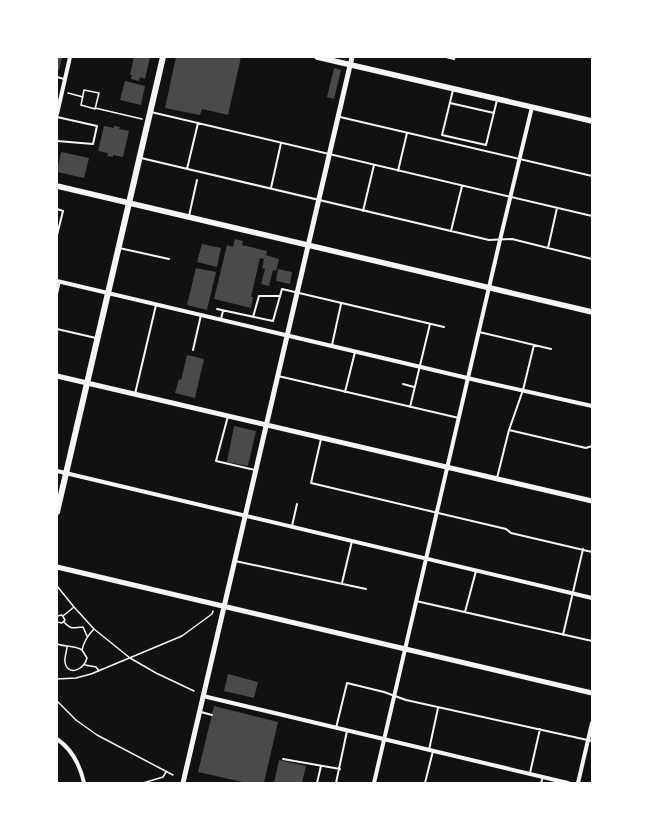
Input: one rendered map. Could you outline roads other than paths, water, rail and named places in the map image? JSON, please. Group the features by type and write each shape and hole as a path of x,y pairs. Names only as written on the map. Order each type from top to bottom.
{"main road":[{"path":"57,512 163,57"},
{"path":"321,57 592,121"},
{"path":"57,186 592,312"}],"street":[{"path":"57,114 70,57"},
{"path":"183,783 244,515 352,57"},
{"path":"374,783 532,107"},
{"path":"58,281 592,406"},
{"path":"57,376 592,501"},
{"path":"57,472 292,526 592,598"},
{"path":"57,567 592,693"},
{"path":"203,696 568,783"},
{"path":"578,783 590,741 592,723"},
{"path":"57,739 73,754 79,764 84,783"}],"lane":[{"path":"446,57 454,59 455,57"},
{"path":"57,77 65,79"},
{"path":"454,89 442,135 486,145 497,99"},
{"path":"450,103 494,113"},
{"path":"150,112 510,198 592,216"},
{"path":"339,116 592,176"},
{"path":"57,117 97,126 93,144 57,141"},
{"path":"187,169 198,124"},
{"path":"398,171 407,132"},
{"path":"271,188 281,143"},
{"path":"140,157 488,240 512,239 592,259"},
{"path":"363,211 374,165"},
{"path":"188,217 197,180"},
{"path":"451,231 462,186"},
{"path":"548,248 557,208"},
{"path":"57,209 63,211 57,235"},
{"path":"119,248 169,259"},
{"path":"57,294 58,281"},
{"path":"217,309 273,321 282,289 444,327"},
{"path":"253,317 260,296 280,296"},
{"path":"135,394 156,304"},
{"path":"332,345 341,304"},
{"path":"221,319 223,311"},
{"path":"193,350 201,314"},
{"path":"410,407 430,324"},
{"path":"57,329 98,338"},
{"path":"479,332 551,349"},
{"path":"497,478 508,430 523,390 534,345"},
{"path":"345,392 355,350"},
{"path":"277,376 459,418"},
{"path":"403,384 414,387"},
{"path":"228,416 216,461 255,470"},
{"path":"508,430 586,448 592,446"},
{"path":"321,437 311,483 437,512 506,529 511,533 592,552"},
{"path":"292,526 297,504"},
{"path":"342,583 352,541"},
{"path":"562,635 583,550"},
{"path":"234,561 366,589"},
{"path":"466,612 476,570"},
{"path":"416,601 592,641"},
{"path":"336,728 347,683 438,708 590,741"},
{"path":"425,783 438,708"},
{"path":"199,712 212,715"},
{"path":"530,774 540,729"},
{"path":"336,783 347,730"},
{"path":"283,759 340,769"},
{"path":"317,783 321,766"},
{"path":"541,783 543,777"}]}
